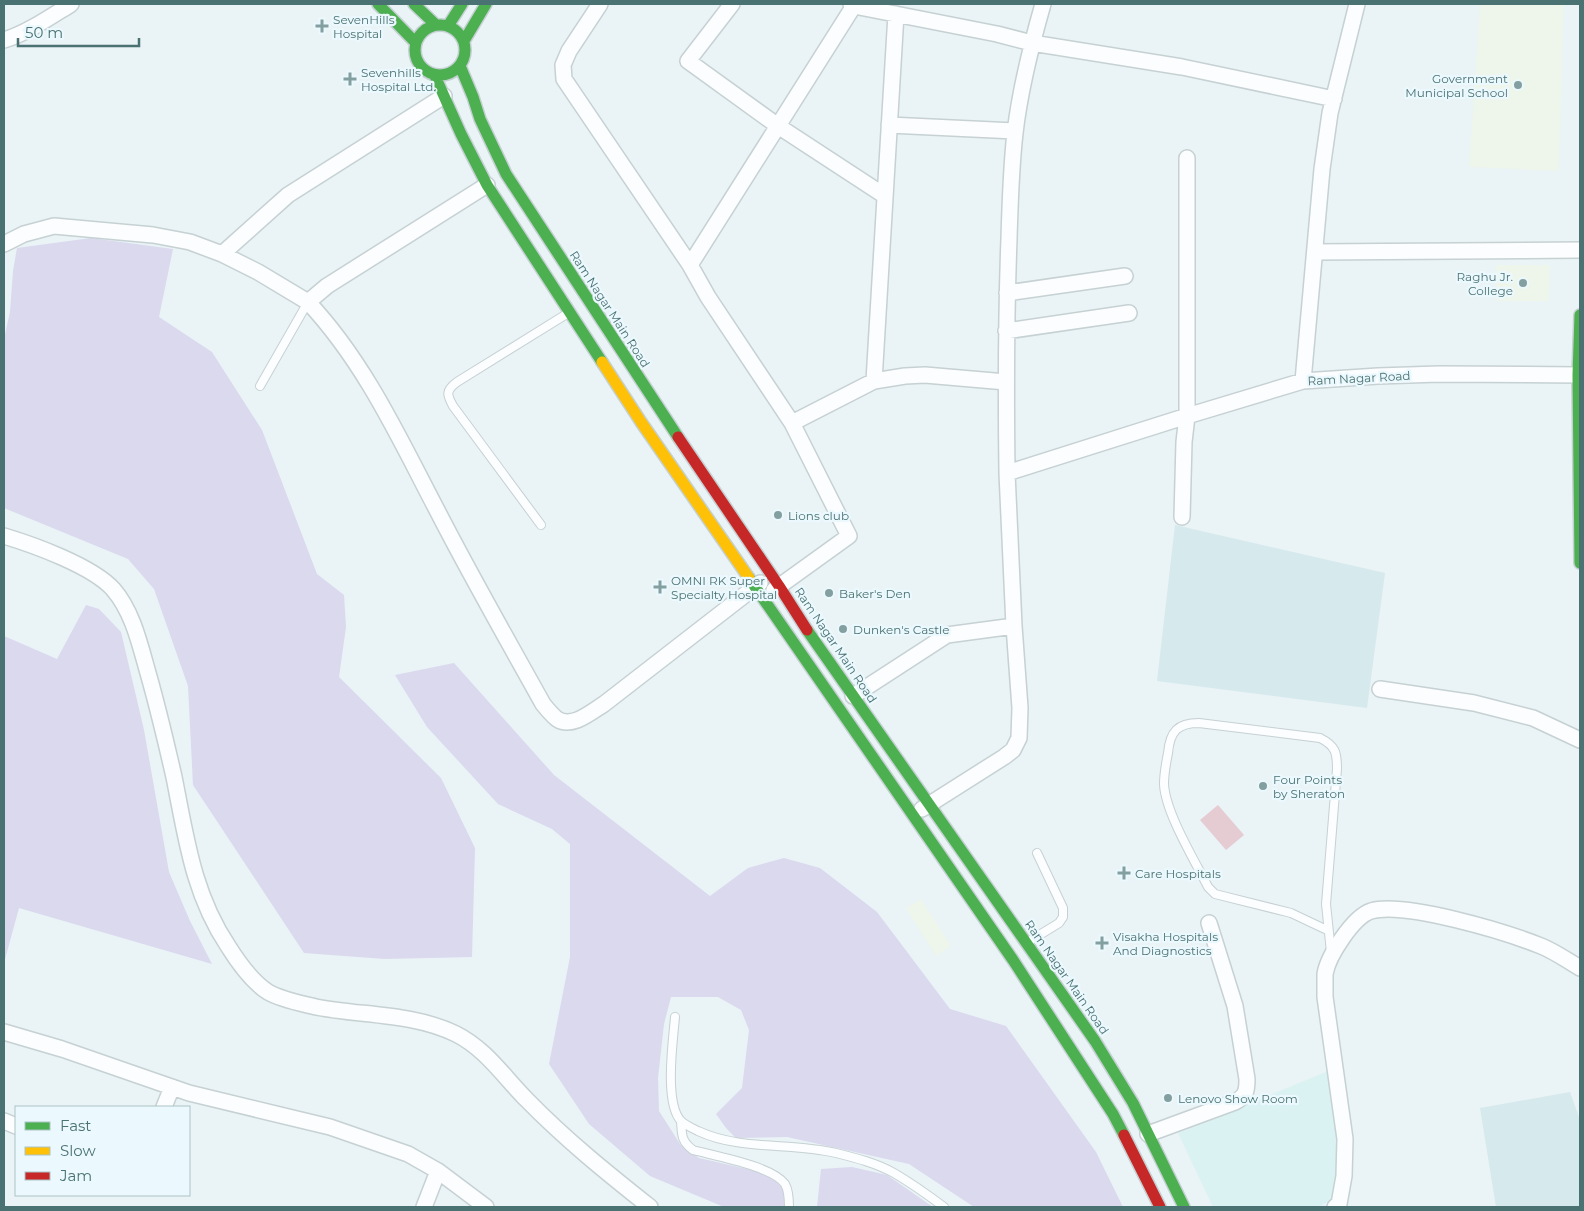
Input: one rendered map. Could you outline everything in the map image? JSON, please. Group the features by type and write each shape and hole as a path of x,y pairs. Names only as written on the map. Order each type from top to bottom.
{"main road":[{"path":"378,4 415,42"},
{"path":"414,4 436,25"},
{"path":"448,26 462,4"},
{"path":"464,41 486,4"},
{"path":"436,25 448,26 458,32 464,41 465,54 460,66 453,72 444,76 435,76 425,71 418,63 414,53 415,42 427,28 436,25"},
{"name":"Ram Nagar Main Road","path":"460,66 480,119 506,174 660,411 775,580 812,638 1095,1041 1133,1103 1184,1207"},
{"path":"435,76 460,134 487,185 509,221 640,422 1013,960 1113,1114 1160,1207"},
{"path":"1580,315 1580,563"}],"street":[{"path":"45,4 46,19"},
{"path":"4,40 11,38 71,4"},
{"path":"4,244 24,234 54,226 153,235 190,242 222,254 258,272 308,302 327,322 344,345 384,408 439,516 543,704 556,718 566,722 578,720 604,704 775,580 848,536 792,423 708,297 690,265 564,79 563,65 569,51 600,4"},
{"path":"732,4 688,61 778,126 885,196"},
{"path":"690,265 853,4 1032,43 1182,66 1334,98"},
{"path":"912,816 1013,750 1019,738 1020,708 1007,473 1007,293 1011,174 1015,131 1032,43 1043,4"},
{"path":"1303,381 1322,169 1334,98 1357,4"},
{"path":"874,381 896,14"},
{"path":"222,254 288,194 444,96"},
{"path":"889,125 1015,131"},
{"path":"1182,518 1184,442 1187,416 1187,158"},
{"path":"308,302 327,286 487,185"},
{"path":"1315,252 1580,250"},
{"path":"1007,293 1125,276"},
{"path":"1006,331 1130,313"},
{"name":"Ram Nagar Road","path":"1007,473 1303,381 1440,374 1579,375"},
{"path":"792,423 874,381 925,375 1006,382"},
{"path":"4,536 64,558 100,578 122,602 139,641 162,721 196,882 215,926 228,947 256,983 268,992 299,1003 328,1009 422,1021 458,1035 474,1045 490,1059 526,1100 570,1142 650,1207"},
{"path":"853,696 947,635 1014,626"},
{"path":"1380,690 1482,705 1533,718 1580,740"},
{"path":"1335,1207 1339,1204 1344,1176 1345,1139 1325,997 1326,973 1331,954 1352,925 1369,912 1388,908 1426,914 1480,926 1542,946 1580,968"},
{"path":"1148,1134 1235,1102 1244,1097 1248,1090 1248,1079 1235,1006 1209,923"},
{"path":"4,1032 62,1049 190,1093 330,1127 408,1154 438,1171 486,1207"},
{"path":"164,1106 172,1087"},
{"path":"424,1207 438,1171"}],"lane":[{"path":"260,386 308,302"},
{"path":"541,525 453,406 448,392 456,382 569,312"},
{"path":"1327,930 1291,913 1215,894 1208,887 1179,830 1166,798 1164,784 1168,747 1172,735 1179,726 1187,723 1199,723 1320,738 1329,742 1334,748 1338,769 1326,904 1327,930 1331,954"},
{"path":"1026,944 1059,923 1063,917 1063,908 1036,853"},
{"path":"675,1016 671,1067 672,1102 681,1122 685,1144 693,1150 756,1166 773,1174 785,1185 789,1198 788,1207"},
{"path":"681,1122 705,1134 738,1143 833,1152 865,1162 893,1173 944,1207"}],"shaded area":[{"name":"Government Municipal School","path":"1480,4 1564,4 1559,171 1469,167"},
{"path":"91,238 173,249 159,317 212,352 262,430 317,574 344,595 346,627 339,677 441,778 475,848 472,957 385,959 304,953 193,785 188,686 154,589 128,559 4,508 4,339 10,312 17,248"},
{"name":"Raghu Jr. College","path":"1496,265 1550,265 1549,301 1496,301"},
{"path":"1175,525 1385,573 1367,708 1157,681"},
{"path":"86,605 99,609 121,632 144,730 169,872 190,921 212,964 19,908 4,963 4,636 57,659"},
{"path":"454,663 554,775 710,896 748,868 784,858 820,868 877,912 950,1009 1006,1026 1096,1152 1123,1207 974,1207 909,1164 787,1137 736,1138 716,1114 742,1088 749,1030 741,1010 718,997 671,997 664,1024 658,1078 659,1111 680,1144 699,1158 760,1172 773,1178 783,1189 786,1207 724,1207 650,1176 589,1124 549,1064 570,957 570,844 552,829 498,804 427,727 395,675"},
{"path":"1218,805 1244,835 1226,850 1200,820"},
{"path":"921,899 951,946 936,956 906,908"},
{"path":"1328,1071 1339,1162 1332,1200 1318,1207 1213,1207 1178,1133"},
{"path":"1570,1092 1580,1120 1580,1207 1496,1207 1480,1108"},
{"path":"852,1167 887,1175 933,1207 817,1207 821,1169"}],"traffic: fast":[{"path":"378,4 415,42"},
{"path":"414,4 436,25"},
{"path":"448,26 462,4"},
{"path":"464,41 486,4"},
{"path":"435,25 445,25 458,32 465,45 465,50 465,55 458,68 445,75 435,75 426,71 419,64 415,55 415,45 419,36 426,29 435,25"},
{"path":"460,66 480,119 506,174 678,437"},
{"path":"435,76 461,134 487,185 602,362"},
{"path":"1580,315 1578,375 1580,563"},
{"path":"749,578 1013,960 1113,1114 1124,1135"},
{"path":"807,630 1095,1041 1133,1103 1184,1207"}],"traffic: slow":[{"path":"602,362 641,422 749,578"}],"traffic: jam":[{"path":"678,437 807,630"},
{"path":"1124,1135 1160,1207"}],"place":[{"name":"SevenHills Hospital","path":"322,26"},
{"name":"Sevenhills Hospital Ltd.","path":"350,79"},
{"name":"Government Municipal School","path":"1518,85"},
{"name":"Raghu Jr. College","path":"1523,283"},
{"name":"Lions club","path":"778,515"},
{"name":"OMNI RK Super Specialty Hospital","path":"660,587"},
{"name":"Baker's Den","path":"829,593"},
{"name":"Dunken's Castle","path":"843,629"},
{"name":"Four Points by Sheraton","path":"1263,786"},
{"name":"Care Hospitals","path":"1124,873"},
{"name":"Visakha Hospitals And Diagnostics","path":"1102,943"},
{"name":"Lenovo Show Room","path":"1168,1098"}]}
